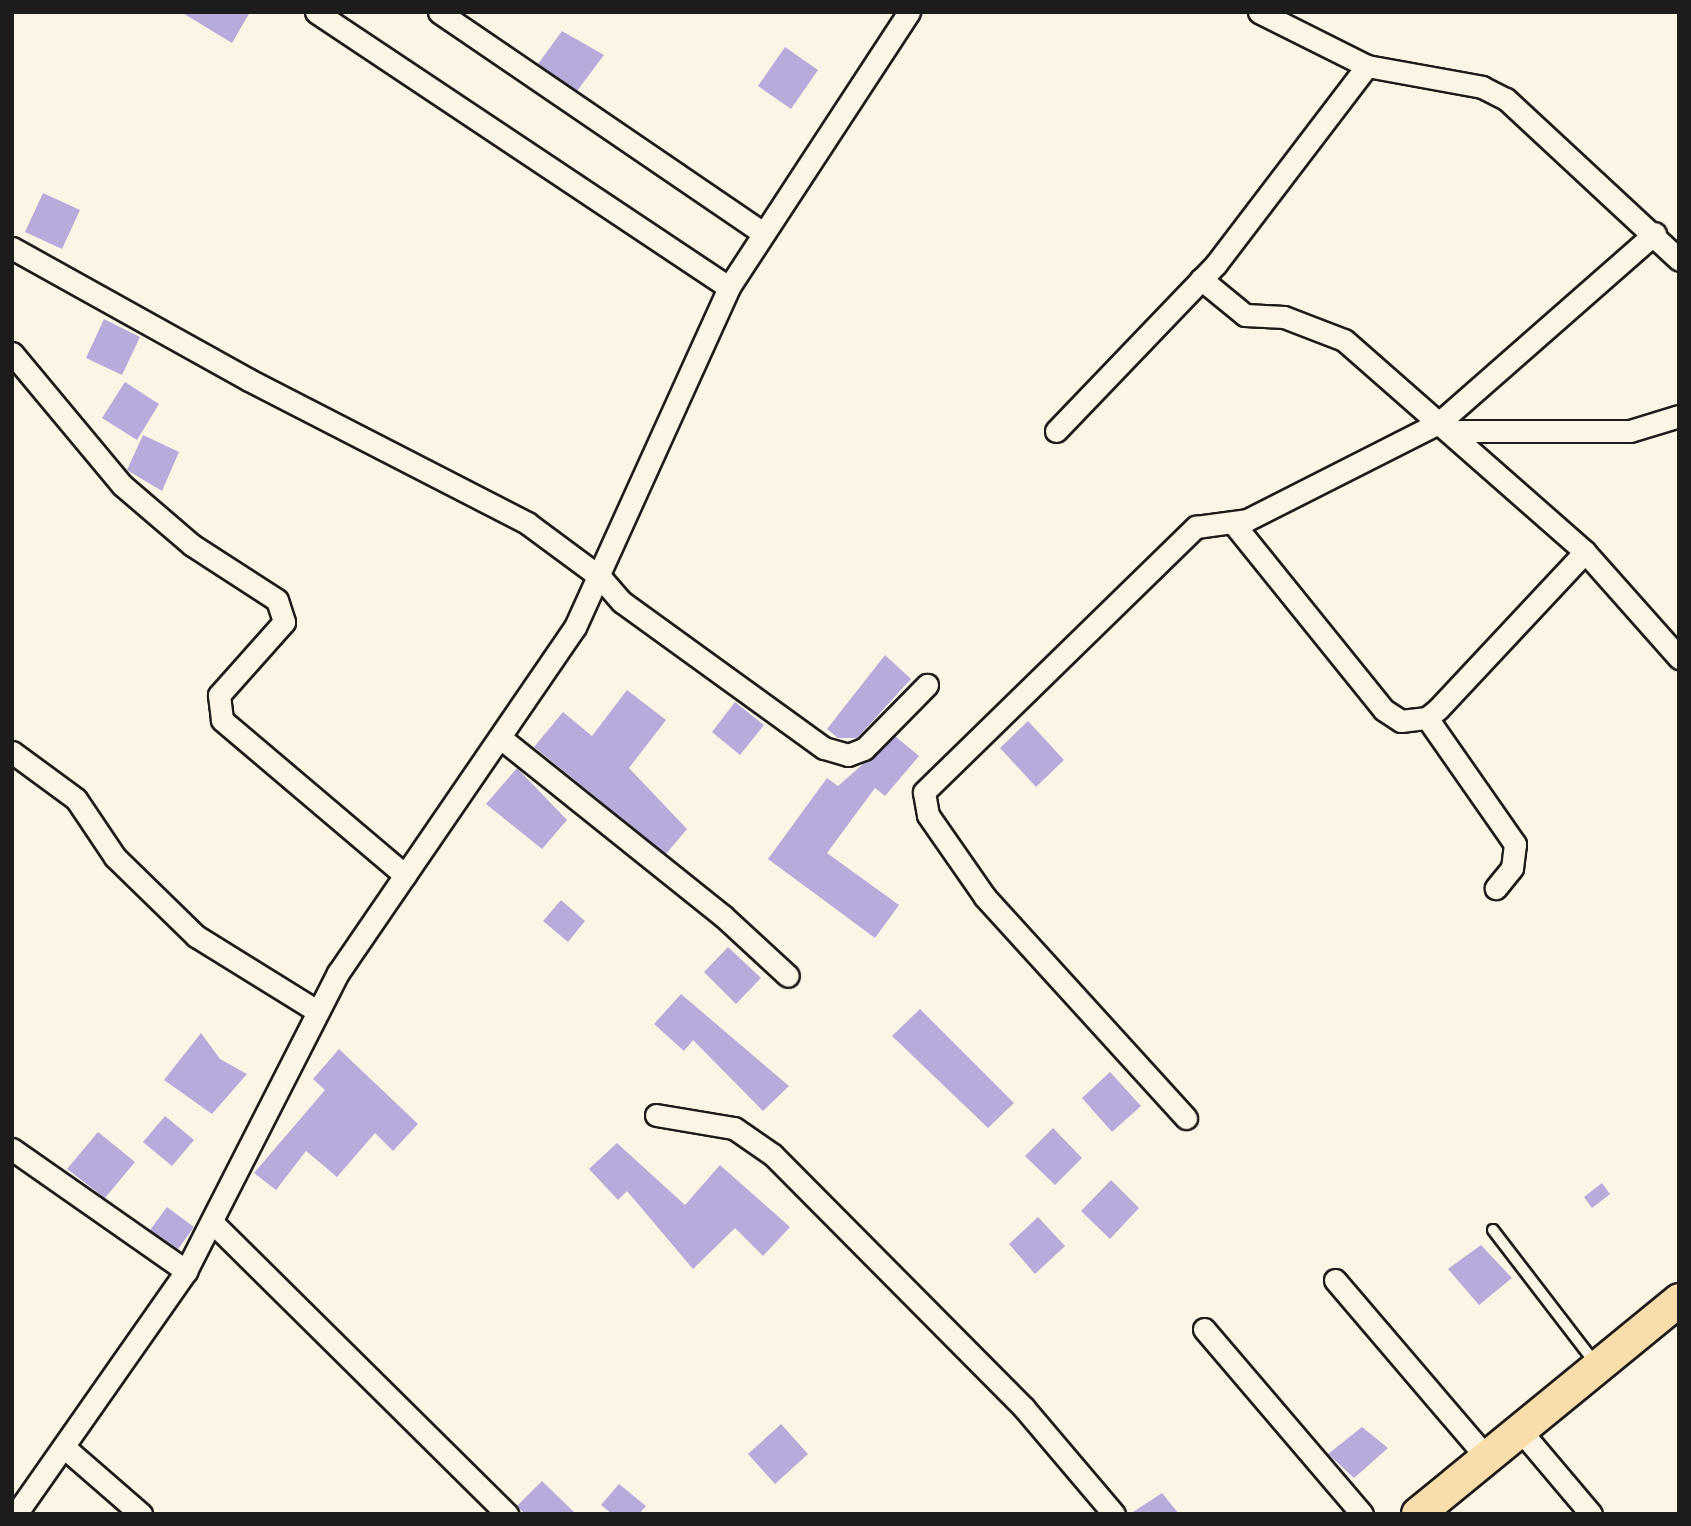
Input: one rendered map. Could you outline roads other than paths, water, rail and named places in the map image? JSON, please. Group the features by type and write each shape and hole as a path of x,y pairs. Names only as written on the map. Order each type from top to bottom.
{"main road":[{"path":"1418,1514 1679,1300"}],"street":[{"path":"316,12 729,287"},
{"path":"439,12 761,232"},
{"path":"16,1514 65,1448 186,1271 213,1223 317,1011 405,875 502,739 600,577 729,287 761,232 909,12"},
{"path":"1259,12 1367,66 1482,88 1506,99 1655,233 1679,260"},
{"path":"1056,431 1201,279 1367,66"},
{"path":"1186,1118 985,897 928,815 924,792 1196,527 1233,523 1445,426 1655,233"},
{"path":"12,248 308,412 488,499 600,577 622,602 824,748 848,755 864,749 927,685"},
{"path":"1201,279 1245,315 1284,317 1344,340 1445,426 1585,552 1679,658"},
{"path":"12,353 122,485 192,545 277,600 284,622 219,695 222,720 405,875"},
{"path":"1445,426 1630,431 1679,416"},
{"path":"1233,523 1384,710 1401,721 1427,718 1585,552"},
{"path":"1427,718 1515,844 1513,868 1496,887"},
{"path":"502,739 723,916 788,976"},
{"path":"12,751 76,799 115,857 196,936 317,1011"},
{"path":"656,1115 734,1128 774,1155 1024,1408 1114,1514"},
{"path":"12,1149 186,1271"},
{"path":"213,1223 507,1514"},
{"path":"1335,1280 1486,1457"},
{"path":"1204,1329 1362,1514"},
{"path":"1520,1430 1591,1514"},
{"path":"65,1448 141,1514"}],"lane":[{"path":"1493,1230 1598,1366"}]}
